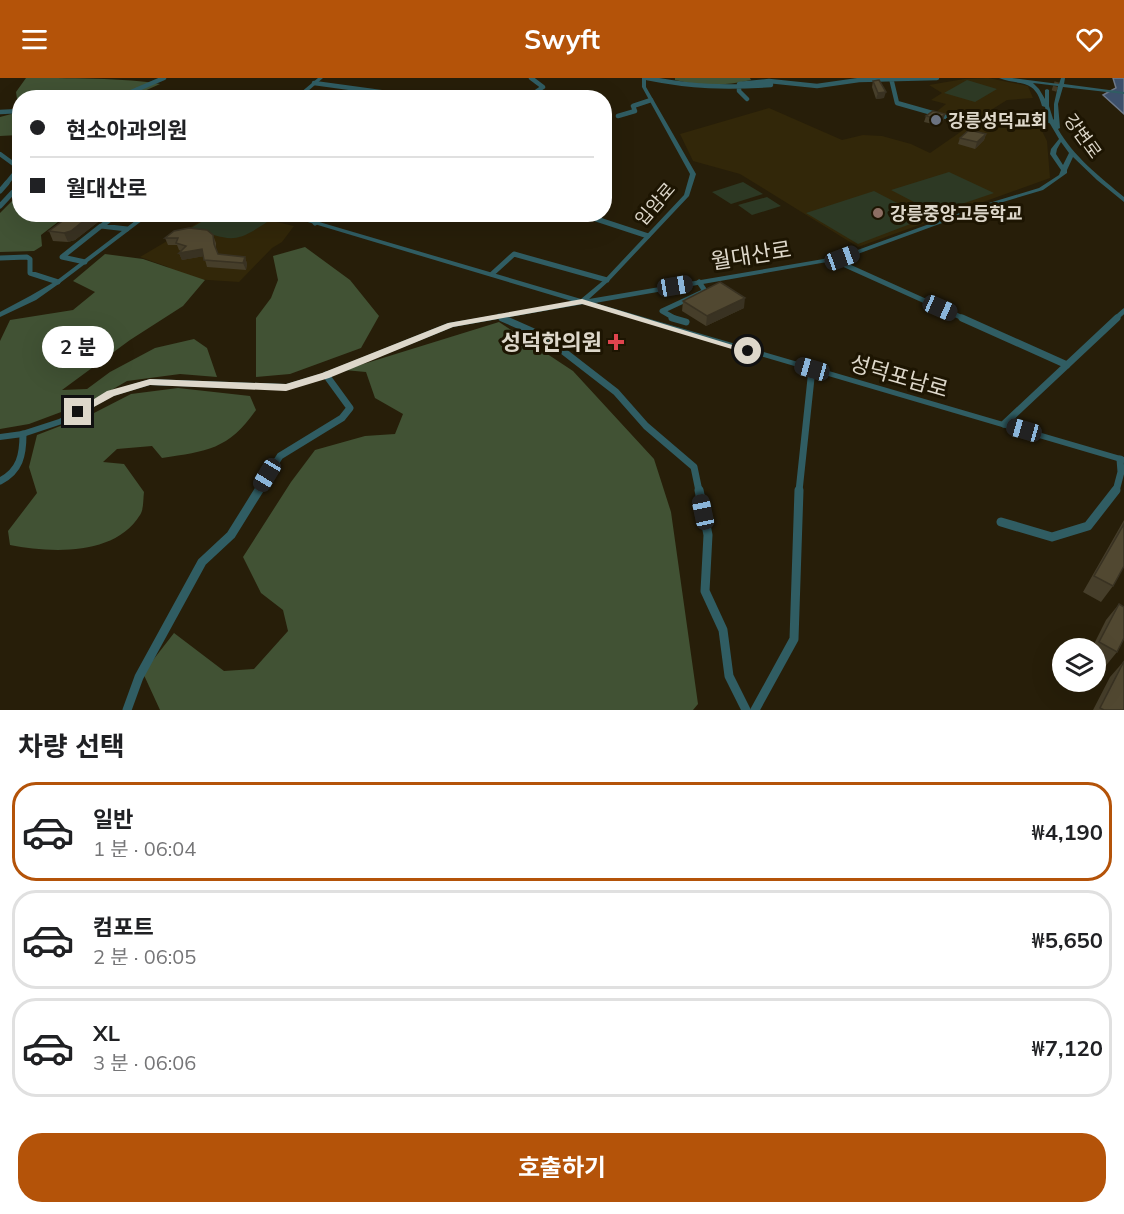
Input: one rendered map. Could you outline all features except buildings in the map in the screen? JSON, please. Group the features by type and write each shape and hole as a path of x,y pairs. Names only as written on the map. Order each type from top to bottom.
{"street":[{"path":"136,90 164,78"},
{"path":"306,90 321,78"},
{"path":"531,78 543,87 539,90"},
{"path":"646,78 689,86 739,88 817,86 859,80 937,78"},
{"name":"입암로","path":"582,302 607,280 687,195 693,174 644,87 646,78"},
{"path":"773,78 784,83"},
{"path":"1001,78 1124,93"},
{"path":"1043,100 1053,83 1063,78"},
{"path":"891,79 897,103 964,122 1027,115 1054,122"},
{"path":"1031,80 1043,100 1047,118 1054,122"},
{"path":"739,88 739,84 755,81 794,85"},
{"path":"314,83 369,90"},
{"path":"1053,83 1058,131"},
{"name":"강변로","path":"1053,83 1049,111 1062,138 1086,168 1124,200"},
{"path":"739,88 747,99"},
{"path":"618,116 635,111 633,106 636,103 651,99"},
{"path":"1062,138 1053,154 1066,169"},
{"path":"1066,169 1072,153"},
{"path":"1066,169 1086,168"},
{"name":"월대산로","path":"0,437 24,435 62,421 110,394 150,382 286,387 326,375 451,325 834,260 981,207 1041,189 1056,180 1066,169"},
{"path":"6,200 0,193 12,177"},
{"path":"0,206 12,195"},
{"path":"85,262 62,257 106,222"},
{"path":"0,315 58,282 137,222"},
{"name":"성덕포남로","path":"312,222 492,274 662,327 1122,459"},
{"path":"605,222 648,236"},
{"path":"101,226 127,229"},
{"path":"492,274 514,254 607,280"},
{"path":"0,258 27,257 30,259 30,273 58,282"},
{"path":"834,260 1067,365"},
{"path":"686,322 662,311 705,291 699,282"},
{"path":"1004,424 1124,311"},
{"path":"499,316 545,337 616,392 646,426 694,467 708,535 705,591 723,630 729,676 746,710"},
{"path":"662,327 673,318"},
{"path":"755,710 794,639 799,479 812,369"},
{"path":"127,710 139,677 202,562 231,535 280,456 342,417 350,408 326,375"},
{"path":"0,481 10,478 24,456 24,435"},
{"path":"1001,522 1052,537 1088,526 1115,493 1122,459"}],"shaded area":[{"path":"988,78 1028,86 1033,98 1007,100 975,120 936,112 946,104 931,100 942,93 929,85 964,79"},
{"name":"강릉중앙고등학교","path":"769,108 842,140 863,135 882,136 911,144 930,153 972,124 1021,119 1038,123 1047,141 1050,178 858,247 740,174 693,161 680,134"},
{"path":"199,222 277,222 294,226 282,242 272,248 239,282 193,279 140,257"}],"green space":[{"path":"26,78 114,79 160,84 147,90 17,90"},
{"path":"675,78 750,78 751,80 703,84 684,82 675,80"},
{"path":"967,80 997,89 975,102 944,93"},
{"path":"12,114 12,135 0,136 0,117"},
{"path":"949,172 994,193 935,213 891,190"},
{"path":"743,182 763,194 731,204 712,192"},
{"path":"874,191 926,218 858,244 806,213"},
{"path":"767,197 781,206 752,215 738,205"},
{"path":"12,201 12,222 58,222 41,235 42,246 34,251 0,252 0,213"},
{"path":"201,222 267,222 246,235 230,238 191,228"},
{"path":"305,247 350,280 379,316 361,348 290,374 256,377 256,318 271,298 278,280 273,256"},
{"path":"105,254 143,259 205,280 183,306 130,340 62,390 87,389 110,372 155,348 194,339 207,348 217,377 180,374 127,381 96,399 29,424 0,429 0,341 10,320 73,310 95,292 73,281"},
{"path":"499,322 573,371 654,459 671,512 698,704 693,710 160,710 143,673 174,633 224,671 254,669 288,631 283,610 261,593 243,557 291,482 315,450 365,436 395,434 403,414 375,398 366,372 344,370"},
{"path":"178,388 250,396 256,410 246,423 226,441 204,450 162,458 152,446 117,449 103,462 124,464 144,492 140,515 129,528 115,538 99,545 63,550 10,545 8,531 37,493 29,467 37,435 94,413 131,394"}],"water":[{"path":"1113,78 1124,78 1124,114 1103,95 1116,88"}],"tunnel":[{"path":"1054,91 1057,82"}],"place":[{"name":"강릉성덕교회","path":"936,120"},
{"name":"강릉중앙고등학교","path":"878,213"},
{"name":"성덕한의원","path":"616,342"}],"route":[{"path":"78,412 110,394 150,382 286,387 326,375 451,325 582,302 748,351"}]}
